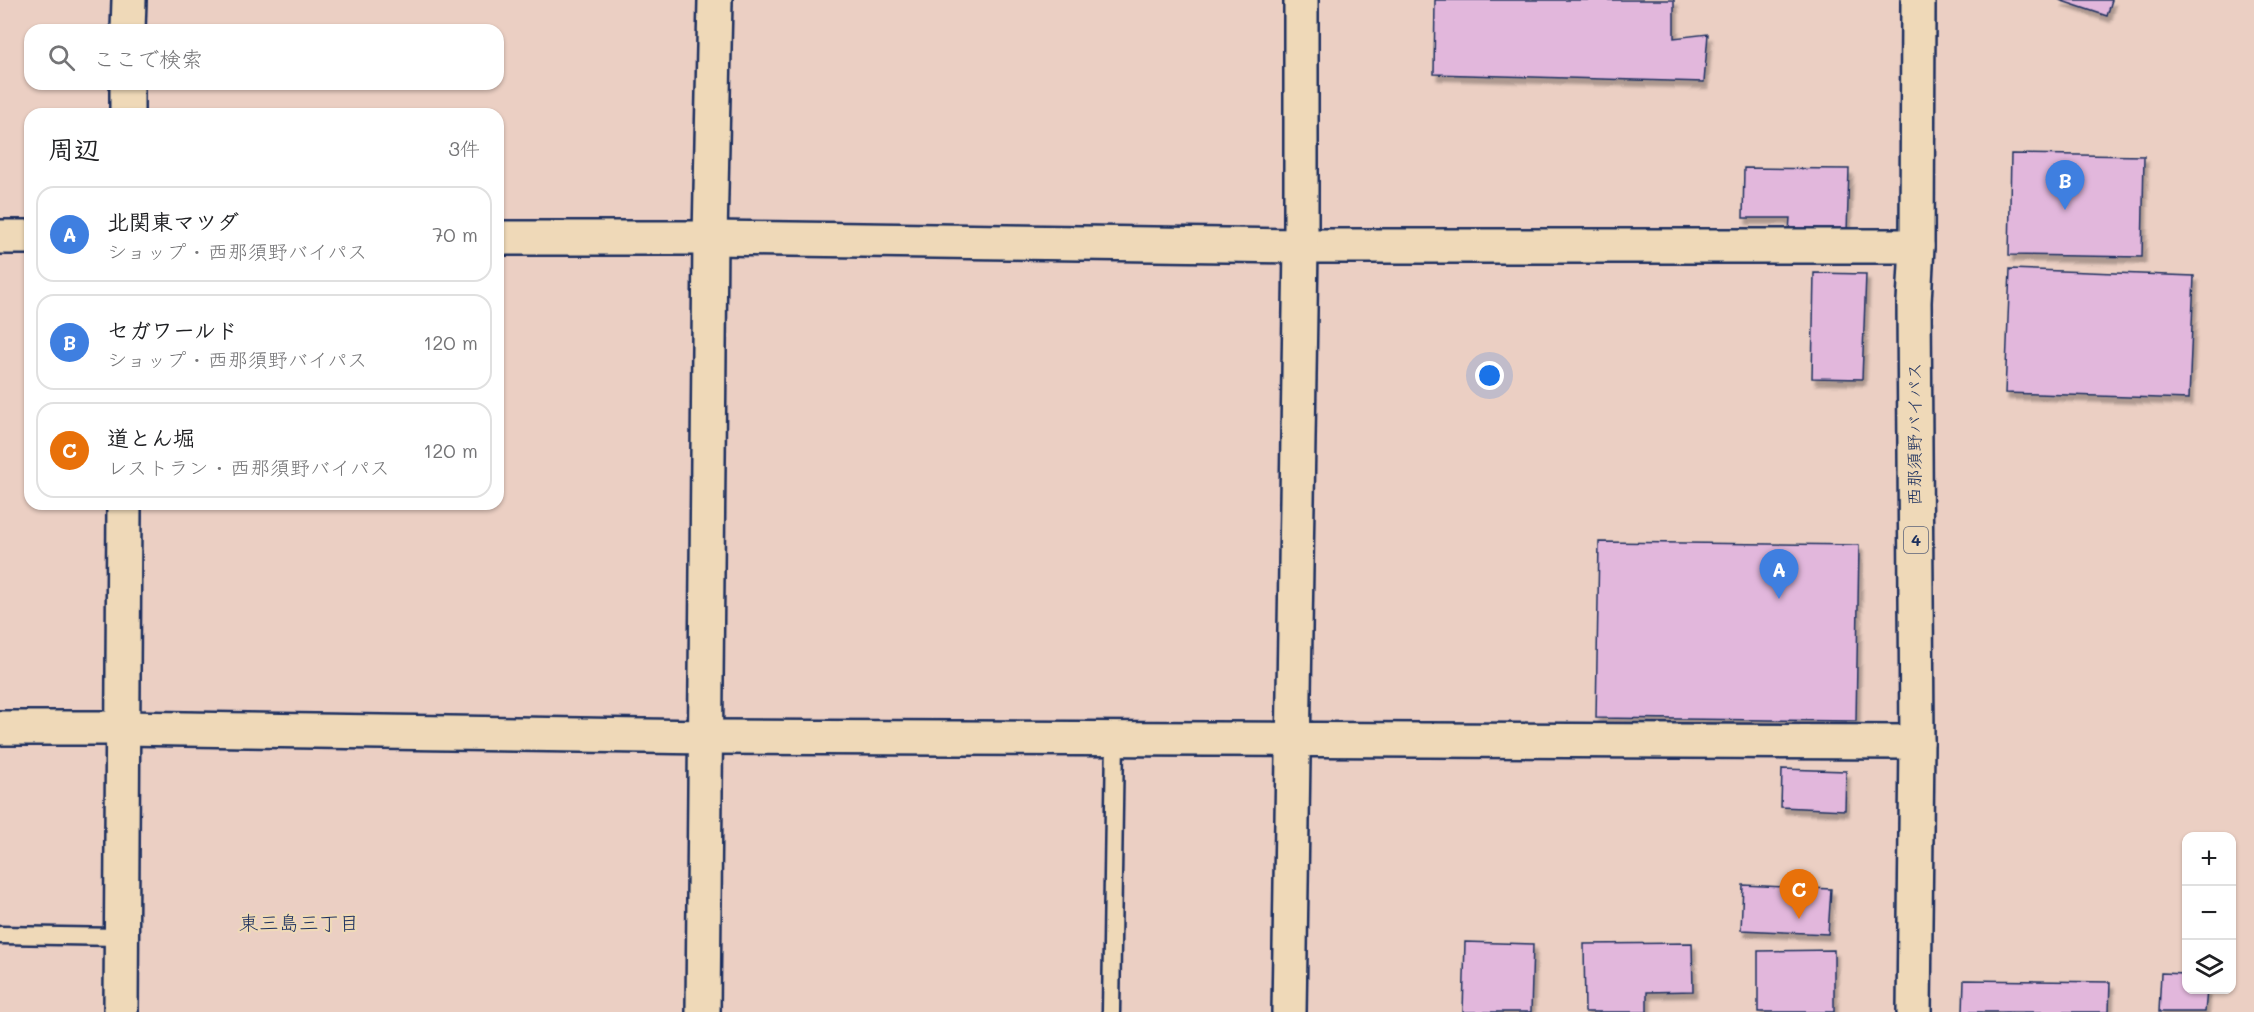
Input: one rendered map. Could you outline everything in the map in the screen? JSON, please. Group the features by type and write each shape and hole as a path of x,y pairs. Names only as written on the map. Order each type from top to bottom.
{"main road":[{"path":"128,24 129,0"},
{"path":"703,1012 710,238 715,0"},
{"path":"1289,1012 1301,246 1301,0"},
{"name":"西那須野バイパス","path":"1914,1012 1917,742 1914,303 1917,246 1918,0"},
{"path":"127,108 128,90"},
{"path":"0,237 24,237"},
{"path":"504,238 710,238 1301,246 1917,246"},
{"path":"121,1012 124,510"},
{"path":"0,728 707,738 1917,742"}],"lane":[{"path":"1111,1012 1115,738"},
{"path":"0,935 121,937"}],"building":[{"path":"1435,0 1674,0 1674,38 1708,34 1704,82 1434,74"},
{"path":"2059,0 2112,0 2107,16"},
{"path":"2011,154 2144,156 2142,257 2009,255"},
{"path":"1744,168 1849,169 1847,232 1789,231 1790,218 1743,218"},
{"path":"2010,269 2194,276 2189,399 2005,393"},
{"path":"1814,273 1866,274 1862,379 1812,378"},
{"path":"1599,542 1859,545 1856,721 1596,718"},
{"path":"1782,769 1846,771 1845,810 1781,807"},
{"path":"1743,885 1831,889 1828,934 1741,930"},
{"path":"1465,942 1533,944 1531,1012 1463,1012"},
{"path":"1692,943 1693,991 1647,992 1647,1012 1585,1012 1584,944"},
{"path":"1834,950 1834,1012 1758,1012 1758,951"},
{"path":"2161,973 2182,974 2182,994 2207,994 2205,1012 2159,1012"},
{"path":"1964,980 2110,982 2109,1012 1963,1012"}],"place":[{"name":"セガワールド","path":"2065,210"},
{"name":"北関東マツダ","path":"1779,599"},
{"name":"道とん堀","path":"1799,919"}],"district":[{"name":"東三島三丁目","path":"299,923"}]}
